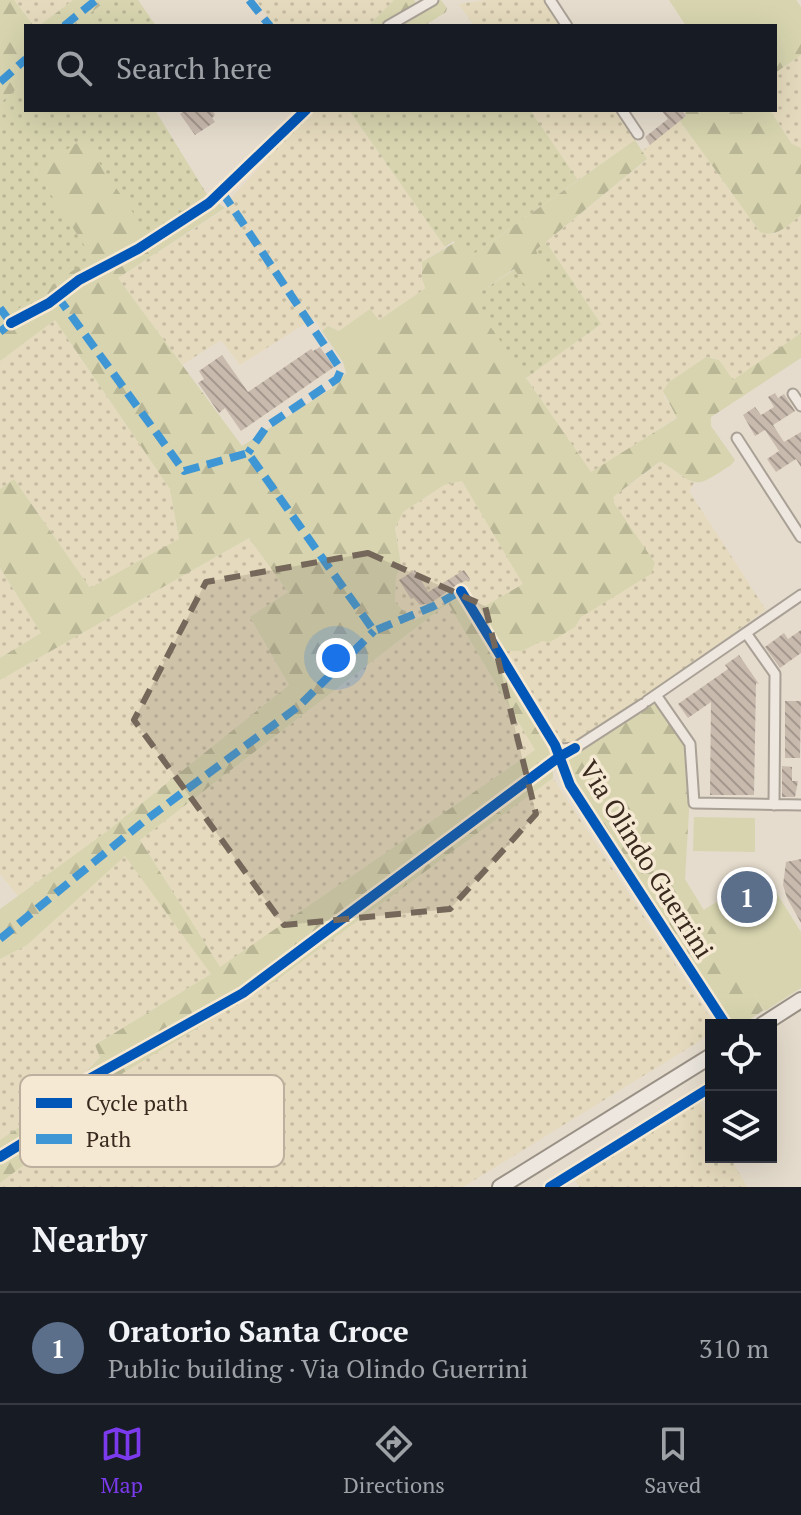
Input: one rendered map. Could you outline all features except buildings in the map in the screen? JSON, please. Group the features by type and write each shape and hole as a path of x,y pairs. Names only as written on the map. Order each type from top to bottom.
{"street":[{"path":"391,24 433,0"},
{"path":"550,0 566,24"},
{"path":"11,323 49,303 79,280 138,249 209,203 304,112"},
{"path":"623,112 638,134"},
{"path":"793,394 801,406"},
{"path":"737,438 801,537"},
{"name":"Via Olindo Guerrini","path":"461,591 555,745 570,785 722,1019"},
{"path":"555,745 562,749 575,748 801,595"},
{"path":"746,633 775,674 774,805"},
{"path":"649,700 690,744 694,804 801,805"},
{"path":"771,1019 801,1000"},
{"path":"500,1187 705,1060"}],"highlighted area":[{"path":"368,553 485,606 536,814 450,909 284,925 134,720 206,582"}],"shaded area":[{"path":"14,0 73,0 42,24 32,24"},
{"path":"256,0 394,0 370,24 273,24"},
{"path":"486,0 546,0 562,24 473,24 459,4"},
{"path":"801,55 801,148 793,145 771,112 777,112 777,72"},
{"path":"310,112 350,112 445,247 422,262 426,288 379,320 370,309 339,331 328,326 322,331 314,318 240,365 221,340 182,365 118,278 225,209 234,195"},
{"path":"531,112 617,112 635,140 578,180"},
{"path":"680,121 760,232 775,234 801,215 801,333 732,381 719,360 706,357 669,382 664,397 677,417 591,473 526,378 601,324 546,242 647,160 642,151"},
{"path":"55,320 170,489 179,540 90,588 14,479 0,489 0,361"},
{"path":"661,462 694,483 689,491 766,610 580,742 564,745 556,739 502,651 522,651 579,622 614,503 613,497"},
{"path":"462,481 524,584 470,615 460,598 449,604 535,750 220,968 140,840 443,607 413,621 395,602 396,577 401,565 395,528 403,512 444,485"},
{"path":"249,538 288,592 250,617 289,685 106,832 18,896 0,874 0,680"},
{"path":"0,568 41,633 0,658"},
{"path":"553,778 711,1019 705,1019 705,1038 463,1187 0,1187 0,1183 21,1167 284,1167 284,1075 121,1075 274,982"},
{"path":"125,855 211,974 95,1045 100,1056 82,1075 20,1075 20,1127 0,1140 0,959 27,945"},
{"path":"698,1100 705,1112 705,1163 733,1163 747,1187 579,1187 572,1176"}],"green space":[{"path":"0,0 14,0 32,24 24,24 24,83 0,103"},
{"path":"73,0 108,0 89,14 93,24 42,24"},
{"path":"108,0 138,0 155,24 93,24 89,14"},
{"path":"394,0 414,0 421,11 441,0 447,8 446,12 427,24 370,24"},
{"path":"669,0 796,0 801,7 801,28 777,46 777,24 685,24"},
{"path":"801,28 801,55 777,72 777,46"},
{"path":"24,83 24,112 156,112 208,196 146,233 83,140 35,170 93,257 14,312 0,290 0,103"},
{"path":"350,112 531,112 578,180 471,256 453,241 445,247"},
{"path":"685,112 771,112 792,144 801,148 801,215 777,232 760,232 680,121 686,116"},
{"path":"83,139 146,232 208,196 225,208 118,278 242,446 332,388 346,373 343,362 430,300 422,279 422,262 459,240 471,256 635,140 647,159 536,250 545,277 526,286 514,269 477,294 483,316 591,472 677,418 663,391 669,382 706,357 719,360 733,380 801,333 801,358 711,417 711,426 735,460 731,465 709,479 696,482 662,462 658,463 613,497 655,563 651,574 581,617 575,627 550,642 542,641 522,651 496,651 552,750 553,778 274,982 121,1075 83,1075 100,1057 95,1045 211,974 125,856 27,945 0,959 0,909 106,832 289,685 250,617 288,592 249,538 0,680 0,658 41,633 0,568 0,489 14,479 90,588 179,539 170,489 55,320 0,361 0,290 15,311 92,257 35,170","holes":["462,481 523,584 471,614 460,597 413,621 395,602 396,577 401,565 395,528 403,512 444,485","448,603 535,750 220,967 140,840"]},
{"path":"546,242 601,324 526,378 489,327 477,294 537,255 536,250"},
{"path":"426,288 431,300 343,362 322,331 328,326 339,331 370,309 379,320"},
{"path":"655,704 661,706 690,750 685,879 764,1010 750,1019 725,1019 605,828 568,776 563,760"},
{"path":"694,817 755,818 755,852 693,851"},
{"path":"764,873 801,932 801,988 765,1011 702,911"},
{"path":"20,1127 21,1167 0,1183 0,1140"}],"marked path":[{"path":"66,24 96,0"},
{"path":"249,0 268,24"},
{"path":"0,82 24,61"},
{"path":"222,192 341,370 337,379 267,426 248,453"},
{"path":"57,296 184,471 248,453 374,631 461,591"},
{"path":"0,308 11,323 0,332"},
{"path":"0,939 143,822 299,706 374,631"}],"cycle path":[{"path":"11,323 49,303 79,280 138,249 209,203 304,112"},
{"path":"461,591 555,745 570,785 722,1019"},
{"path":"96,1075 243,993 575,748"},
{"path":"550,1187 705,1091"},
{"path":"0,1157 20,1145"}],"place":[{"name":"Oratorio Santa Croce","path":"747,897"}]}
